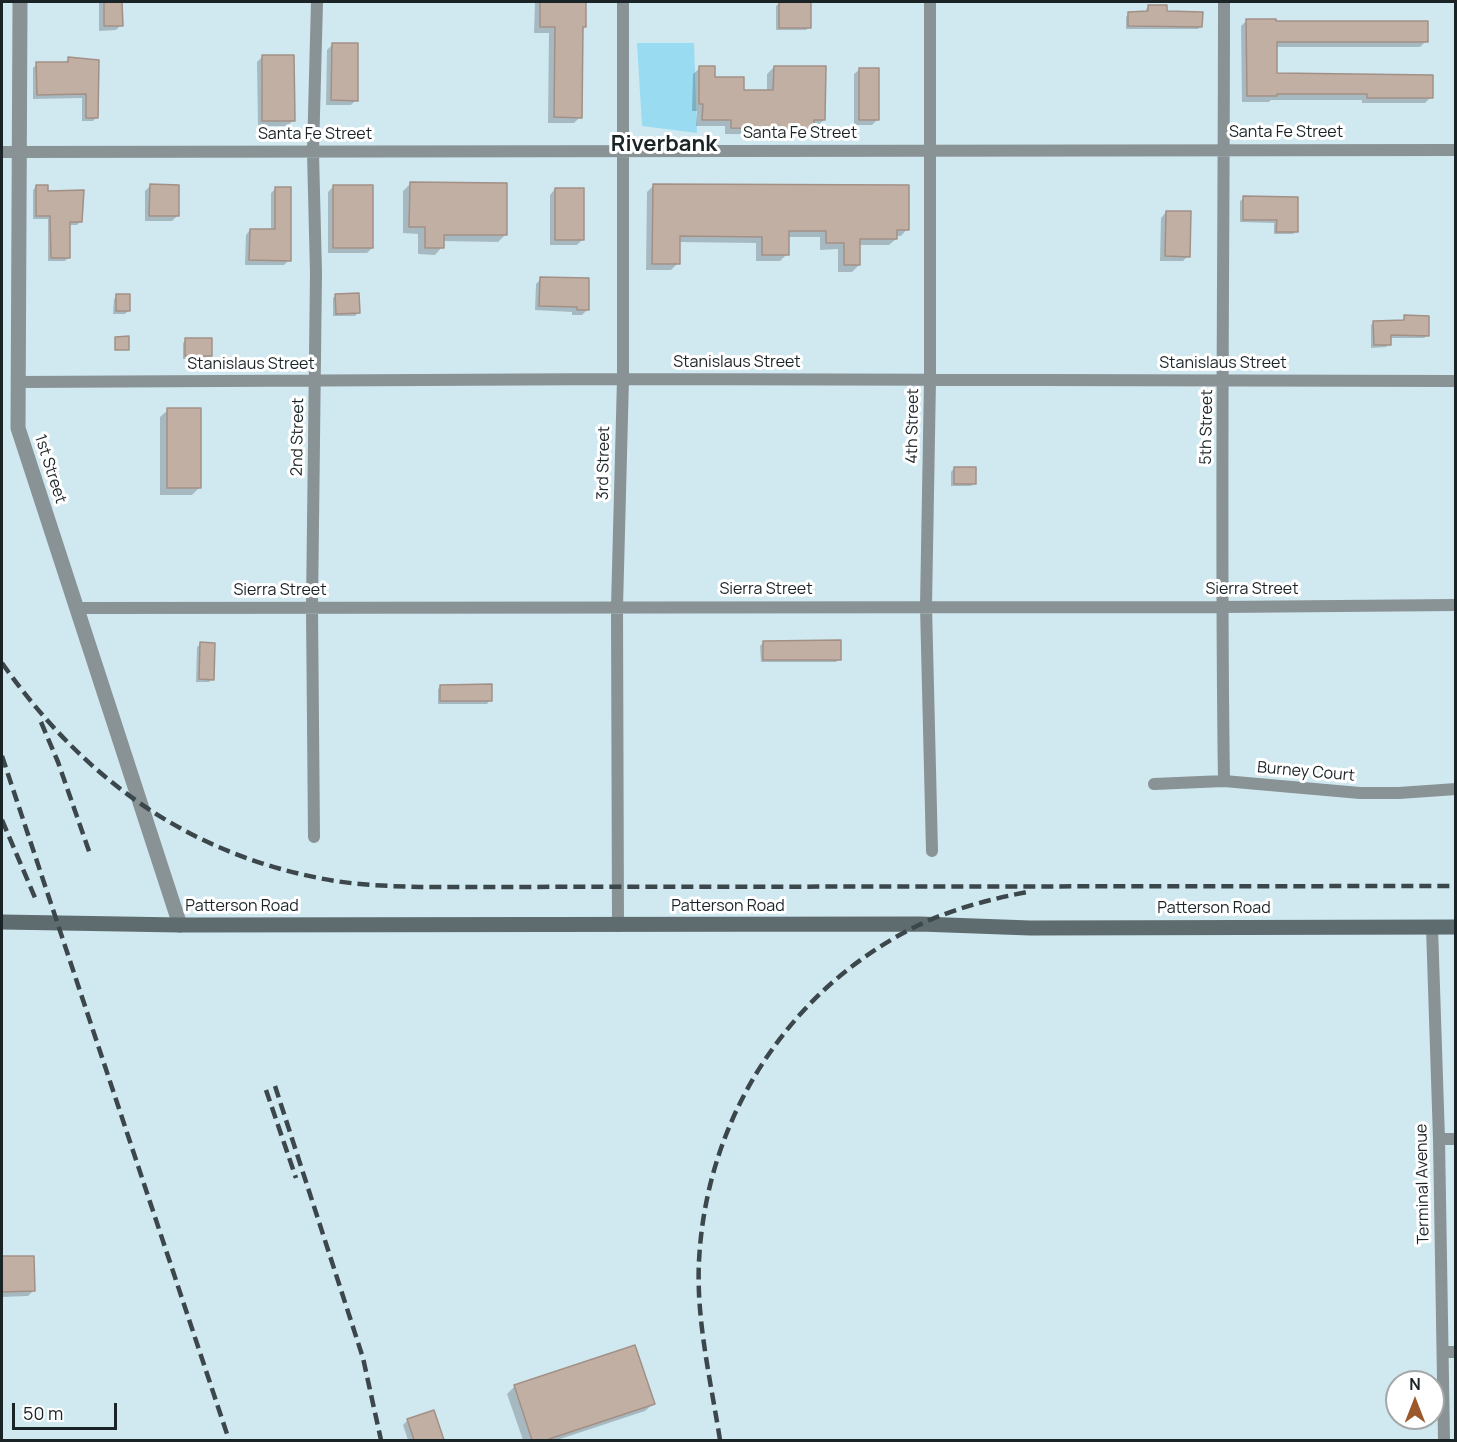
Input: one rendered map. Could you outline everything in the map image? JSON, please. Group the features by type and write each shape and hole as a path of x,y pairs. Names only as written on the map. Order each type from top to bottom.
{"main road":[{"name":"Patterson Road","path":"2,922 180,925 618,926 920,924 1030,928 1455,927"}],"street":[{"name":"1st Street","path":"20,2 18,428 180,925"},
{"name":"2nd Street","path":"314,837 313,153 317,2"},
{"name":"3rd Street","path":"618,926 617,607 623,379 623,2"},
{"name":"4th Street","path":"930,2 930,380 926,606 932,851"},
{"name":"5th Street","path":"1224,2 1224,380 1221,607 1224,782"},
{"name":"Santa Fe Street","path":"2,152 1455,150"},
{"name":"Stanislaus Street","path":"18,382 623,379 1455,381"},
{"name":"Sierra Street","path":"76,608 1455,605"},
{"name":"Burney Court","path":"1154,784 1224,782 1360,793 1455,789"},
{"name":"Terminal Avenue","path":"1431,927 1449,1352 1444,1440"},
{"path":"1439,1138 1455,1139"}],"shaded area":[{"path":"637,43 694,43 697,133 642,126"}],"building":[{"path":"104,2 122,2 123,26 104,26"},
{"path":"540,2 586,2 586,27 583,27 582,118 554,117 555,27 540,27"},
{"path":"779,2 811,2 811,28 779,28"},
{"path":"1148,5 1167,5 1167,11 1203,12 1202,27 1128,26 1128,12 1148,11"},
{"path":"1246,19 1428,21 1428,42 1277,42 1277,73 1433,75 1433,98 1367,98 1367,94 1247,96"},
{"path":"332,43 358,43 358,101 331,100"},
{"path":"262,55 294,55 295,121 262,121"},
{"path":"68,57 99,60 98,118 86,118 86,94 37,95 36,62 68,62"},
{"path":"699,66 715,66 715,77 744,77 744,90 773,90 774,66 826,66 825,120 814,120 814,129 731,128 731,120 702,120 703,104 699,104"},
{"path":"859,68 879,68 879,120 859,120"},
{"path":"410,182 507,183 507,235 444,235 444,248 425,248 425,227 409,227"},
{"path":"150,184 179,185 179,216 149,216"},
{"path":"653,184 909,185 909,230 897,230 897,239 860,239 860,265 844,265 844,243 826,243 826,231 789,231 789,255 762,255 762,237 680,236 680,264 652,264"},
{"path":"36,185 48,185 48,191 84,190 82,222 70,222 70,258 51,258 50,216 36,216"},
{"path":"333,185 373,185 373,248 333,248"},
{"path":"275,187 291,187 291,261 249,260 250,229 275,229"},
{"path":"555,188 584,188 584,240 555,240"},
{"path":"1243,196 1298,197 1298,232 1276,232 1277,220 1243,220"},
{"path":"1166,211 1191,211 1190,257 1165,256"},
{"path":"540,277 589,278 589,310 577,310 577,307 539,306"},
{"path":"359,293 360,313 336,314 335,294"},
{"path":"116,294 130,294 130,311 116,311"},
{"path":"1404,315 1429,316 1429,336 1391,335 1391,345 1374,345 1373,321 1404,320"},
{"path":"129,336 129,350 115,350 115,337"},
{"path":"185,338 212,338 212,356 185,356"},
{"path":"167,408 201,408 201,488 167,488"},
{"path":"954,467 976,467 976,484 954,484"},
{"path":"841,640 841,660 763,660 763,641"},
{"path":"200,642 215,643 214,680 199,679"},
{"path":"492,684 492,701 440,701 440,685"},
{"path":"2,1256 34,1256 35,1291 2,1292"},
{"path":"635,1345 655,1404 546,1440 532,1440 514,1385"},
{"path":"434,1410 444,1440 414,1440 407,1419"}],"railway":[{"path":"2,663 66,740 101,773 139,802 179,828 223,849 269,866 331,880 369,885 419,887 1456,886"},
{"path":"41,722 58,762 90,854"},
{"path":"2,756 229,1440"},
{"path":"2,820 36,900"},
{"path":"720,1440 702,1328 699,1261 705,1210 717,1160 735,1113 760,1068 789,1027 824,990 863,958 907,931 950,912 1027,892"},
{"path":"275,1086 363,1358 381,1440"},
{"path":"266,1090 296,1178"}],"district":[{"name":"Riverbank","path":"664,145"}]}
